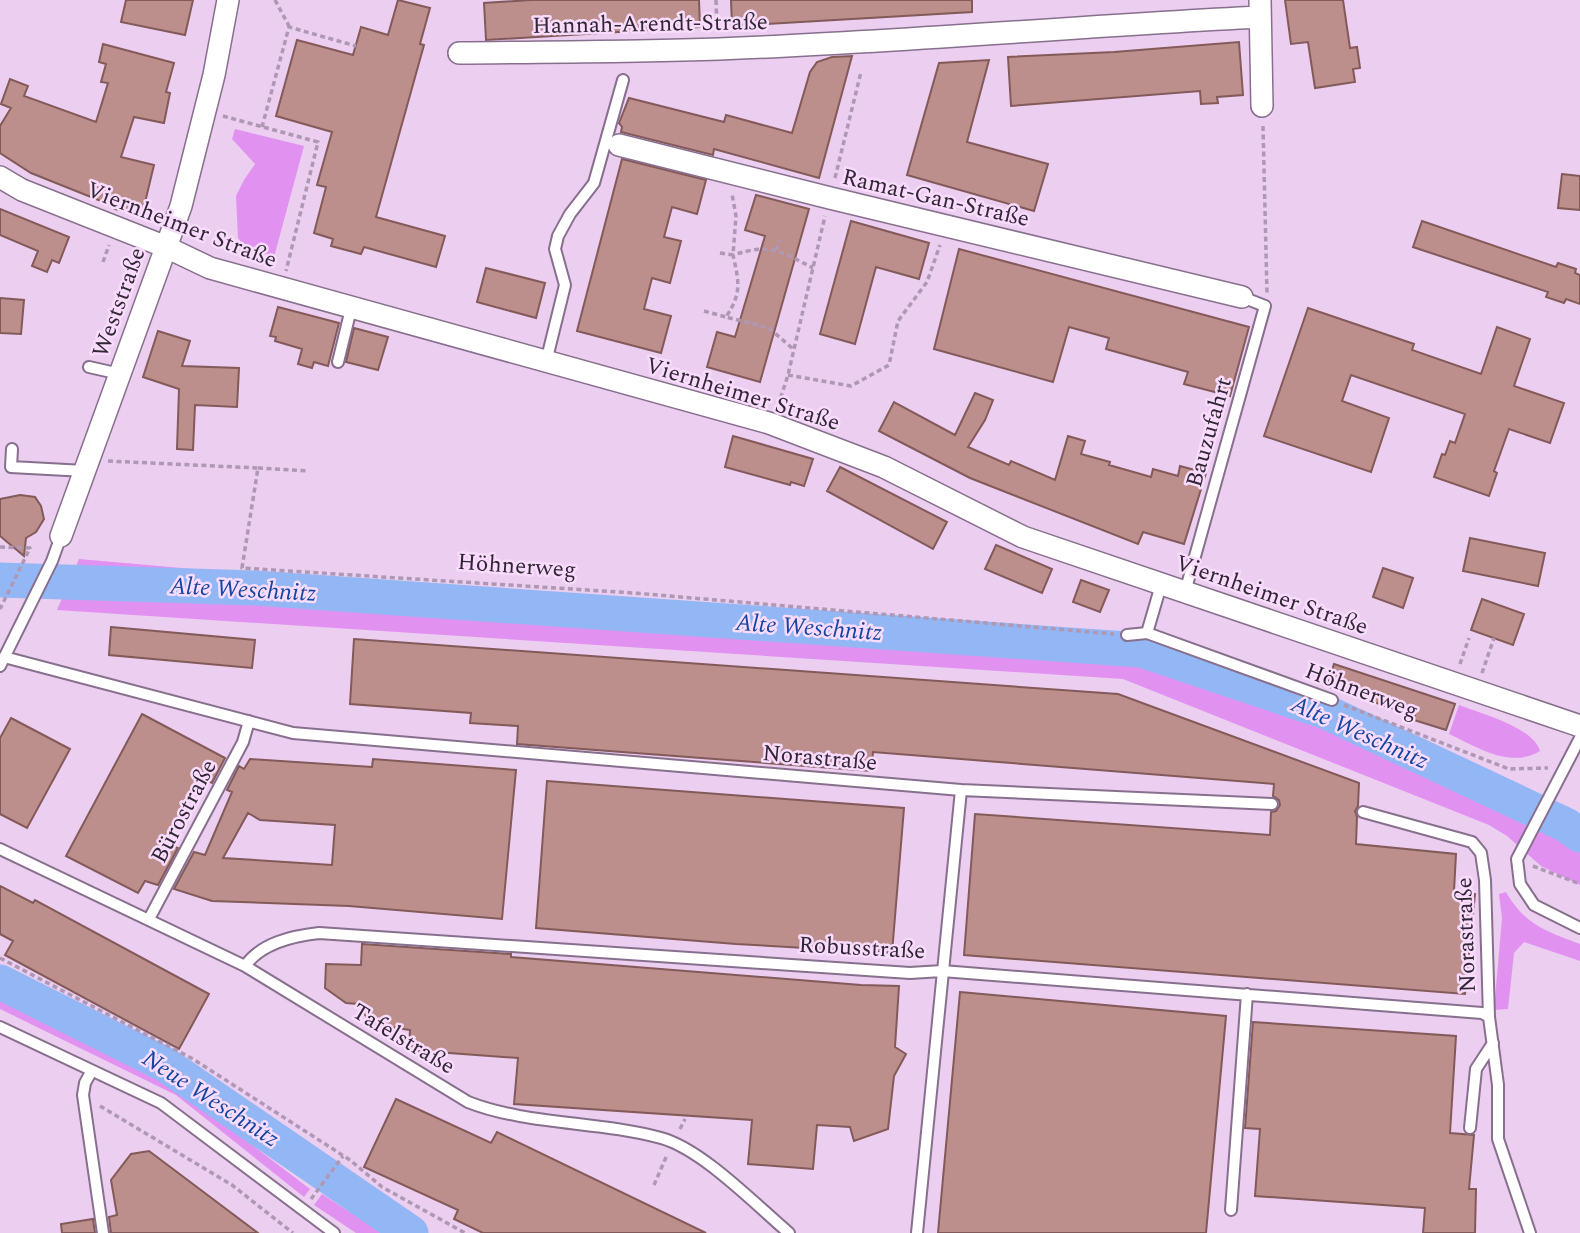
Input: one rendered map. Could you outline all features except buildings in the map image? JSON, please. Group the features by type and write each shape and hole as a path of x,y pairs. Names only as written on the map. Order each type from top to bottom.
{"street":[{"name":"Weststraße","path":"61,536 181,206 214,75 228,0"},
{"name":"Hannah-Arendt-Straße","path":"459,53 718,49 1260,8"},
{"path":"1260,8 1262,106"},
{"name":"Ramat-Gan-Straße","path":"619,145 1242,297"},
{"name":"Viernheimer Straße","path":"0,177 22,190 166,247 210,268 773,425 884,467 1023,537 1580,726"}],"lane":[{"path":"546,362 565,285 555,249 558,236 570,214 594,183 623,80"},
{"path":"1242,297 1265,306"},
{"name":"Bauzufahrt","path":"1185,592 1265,306"},
{"path":"338,362 351,309"},
{"path":"89,367 120,374"},
{"path":"12,449 10,467 86,466"},
{"path":"2,661 52,561 61,536"},
{"path":"1147,633 1161,585"},
{"name":"Höhnerweg","path":"1127,635 1147,633 1332,700"},
{"name":"Norastraße","path":"2,661 293,733 961,790 1272,804"},
{"name":"Bürostraße","path":"149,919 243,742 249,721"},
{"path":"1580,738 1517,859 1521,884 1534,905 1580,928"},
{"path":"917,1233 961,790"},
{"name":"Norastraße","path":"1363,812 1472,842 1479,849 1485,880 1487,1016"},
{"name":"Tafelstraße","path":"0,849 244,966 468,1102 494,1112 576,1122 663,1138 696,1155 789,1233"},
{"name":"Robusstraße","path":"244,966 270,946 295,935 318,933 910,972 942,971 1477,1012 1487,1016"},
{"path":"1231,1210 1247,994"},
{"path":"1487,1016 1498,1085 1498,1139 1530,1233"},
{"path":"0,1027 161,1104 334,1233"},
{"path":"1470,1128 1476,1069 1493,1044"},
{"path":"91,1072 85,1083 83,1096 103,1233"}],"path":[{"path":"261,127 289,27 275,0"},
{"path":"716,0 718,49"},
{"path":"289,27 356,46"},
{"path":"773,425 788,375 792,348 861,72"},
{"path":"1262,106 1268,281 1265,306"},
{"path":"205,111 318,142 282,290"},
{"path":"726,317 736,301 738,278 733,255 736,216 729,171"},
{"path":"788,375 851,386 889,365 898,321 927,282 947,226"},
{"path":"776,250 780,240"},
{"path":"720,253 733,255 753,248 776,250 813,268"},
{"path":"704,311 769,328 792,348"},
{"path":"86,466 308,471"},
{"name":"Höhnerweg","path":"258,468 242,568 634,593 1127,635"},
{"path":"0,547 30,548 1,606"},
{"path":"1463,654 1469,638"},
{"path":"1486,661 1494,638"},
{"name":"Höhnerweg","path":"1332,700 1508,769 1566,767"},
{"path":"1517,859 1580,884"},
{"path":"0,958 193,1059 343,1156 382,1186 465,1233"},
{"path":"83,1096 232,1185 293,1233"},
{"path":"310,1201 343,1156"}],"shaded area":[{"path":"235,129 304,146 274,257 245,247 238,238 236,196 255,164 232,139"},
{"path":"79,559 457,592 640,600 1134,642 1485,772 1580,819 1580,885 1541,866 1507,836 1489,825 1123,679 57,610"},
{"path":"1459,705 1517,728 1528,735 1540,751 1529,756 1505,757 1482,750 1449,734"},
{"path":"1506,892 1521,912 1537,926 1580,944 1580,961 1524,942 1514,953 1508,1009 1494,1010 1502,918 1499,894"},
{"path":"0,995 178,1089 310,1189 304,1197 176,1095 0,1009"},
{"path":"322,1194 382,1233 356,1233 314,1205"}],"waterway":[{"name":"Alte Weschnitz","path":"0,580 255,588 1141,650 1326,712 1566,825 1580,835"},
{"name":"Neue Weschnitz","path":"0,982 166,1065 411,1233"}]}
